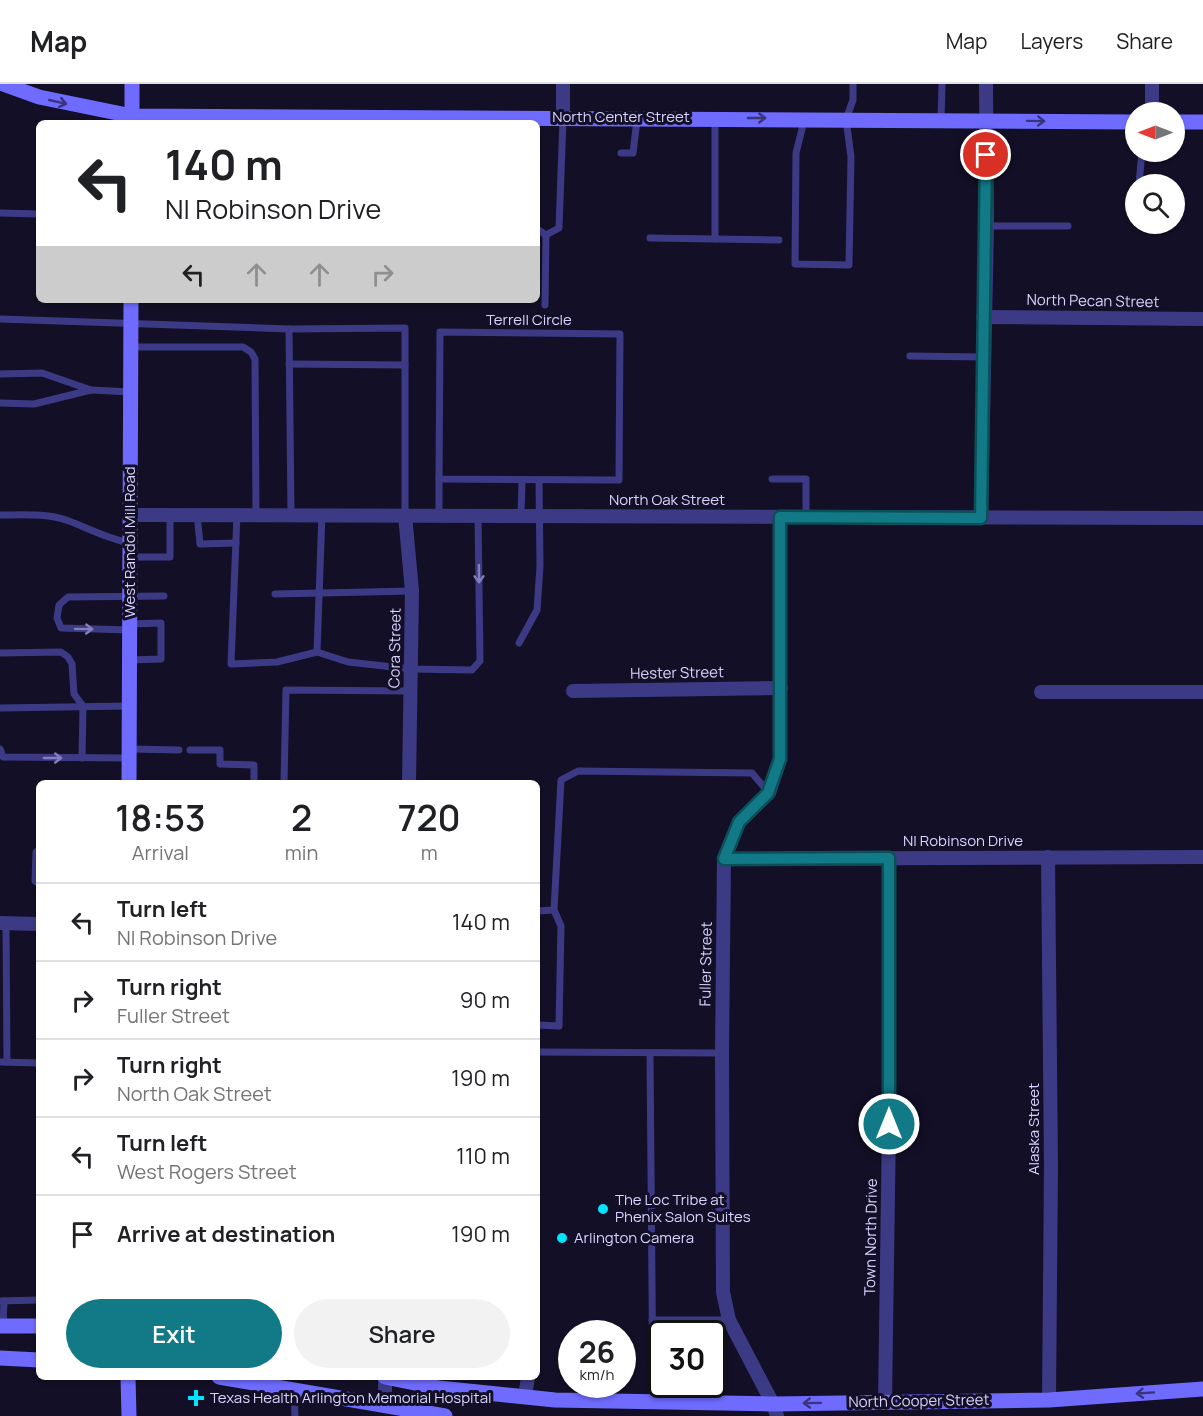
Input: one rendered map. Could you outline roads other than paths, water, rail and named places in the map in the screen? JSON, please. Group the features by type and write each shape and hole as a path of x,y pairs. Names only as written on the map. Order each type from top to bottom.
{"main road":[{"name":"North Center Street","path":"3,84 39,97 132,119 513,120 563,116 1125,122"},
{"path":"132,84 132,119"},
{"path":"1185,122 1203,122"},
{"name":"West Randol Mill Road","path":"129,780 131,303"},
{"path":"1,1326 36,1326"},
{"path":"0,1358 36,1360"},
{"path":"128,1380 129,1416"},
{"path":"238,1380 294,1389 385,1410 445,1416"},
{"name":"North Cooper Street","path":"398,1380 439,1389 525,1397 775,1410 885,1401 1049,1400 1203,1389"}],"street":[{"path":"563,84 563,116"},
{"path":"981,518 983,317 987,226 986,84"},
{"path":"1152,84 1152,102"},
{"name":"North Pecan Street","path":"983,317 1203,319"},
{"name":"North Oak Street","path":"130,514 1203,518"},
{"name":"Cora Street","path":"405,514 412,591 409,780"},
{"name":"Fuller Street","path":"775,1410 729,1320 723,1292 722,1053 724,859 739,822 768,793 780,759 782,688 780,517"},
{"name":"Hester Street","path":"573,691 782,688"},
{"path":"1041,692 1203,692"},
{"name":"Alaska Street","path":"1048,857 1051,1166 1049,1400"},
{"name":"Nl Robinson Drive","path":"724,859 1203,857"},
{"name":"Town North Drive","path":"885,1401 889,1124 889,858"},
{"path":"3,923 36,924"},
{"path":"385,1380 385,1410"},
{"path":"525,1397 528,1380"}],"lane":[{"path":"805,118 796,153 795,264 849,265 851,157 846,119 852,100 853,84"},
{"path":"941,120 942,84"},
{"path":"546,236 560,228 563,116"},
{"path":"621,153 633,153 636,146 637,117"},
{"path":"715,118 715,239"},
{"path":"0,213 36,214"},
{"path":"987,226 1068,226"},
{"path":"540,231 546,236"},
{"path":"545,305 546,236"},
{"path":"650,238 779,240"},
{"path":"0,319 289,329 405,328 405,514"},
{"path":"289,329 291,514"},
{"name":"Terrell Circle","path":"440,332 620,334 619,480 439,479 440,332"},
{"path":"131,347 243,347 251,352 255,359 256,514"},
{"path":"910,356 983,357"},
{"path":"289,364 405,365"},
{"path":"0,374 42,373 91,390 131,392"},
{"path":"0,403 34,404 91,390"},
{"path":"439,479 439,515"},
{"path":"772,479 806,479 806,518"},
{"path":"521,516 522,480"},
{"path":"519,643 537,610 540,566 539,480"},
{"path":"0,515 46,515 69,521 130,550 170,557 170,514"},
{"path":"197,514 200,544 236,543"},
{"path":"237,514 231,664 278,662 317,652 348,662 411,669 472,670 480,661 478,515"},
{"path":"317,652 322,514"},
{"path":"274,594 412,591"},
{"path":"130,660 161,659 161,623 130,627 61,628 57,618 59,605 68,597 164,596"},
{"path":"0,653 61,652 68,657 72,664 74,694 83,706 82,758"},
{"path":"284,780 286,690 411,691"},
{"path":"0,708 130,706"},
{"path":"0,749 3,757 82,758 179,750"},
{"path":"190,750 219,750 220,764 254,765 254,780"},
{"path":"540,1025 559,1026 561,926 554,910 561,780 578,771 752,772 768,793"},
{"path":"36,852 36,882"},
{"path":"540,910 554,910"},
{"path":"3,923 3,1062 36,1063"},
{"path":"540,1052 722,1053"},
{"path":"650,1053 652,1320"},
{"path":"1,1326 2,1301 36,1300"},
{"path":"294,1389 295,1416"},
{"path":"653,1398 653,1402"}],"place":[{"name":"The Loc Tribe at Phenix Salon Suites","path":"603,1209"},
{"name":"Arlington Camera","path":"562,1238"},
{"name":"Texas Health Arlington Memorial Hospital","path":"196,1398"}]}
